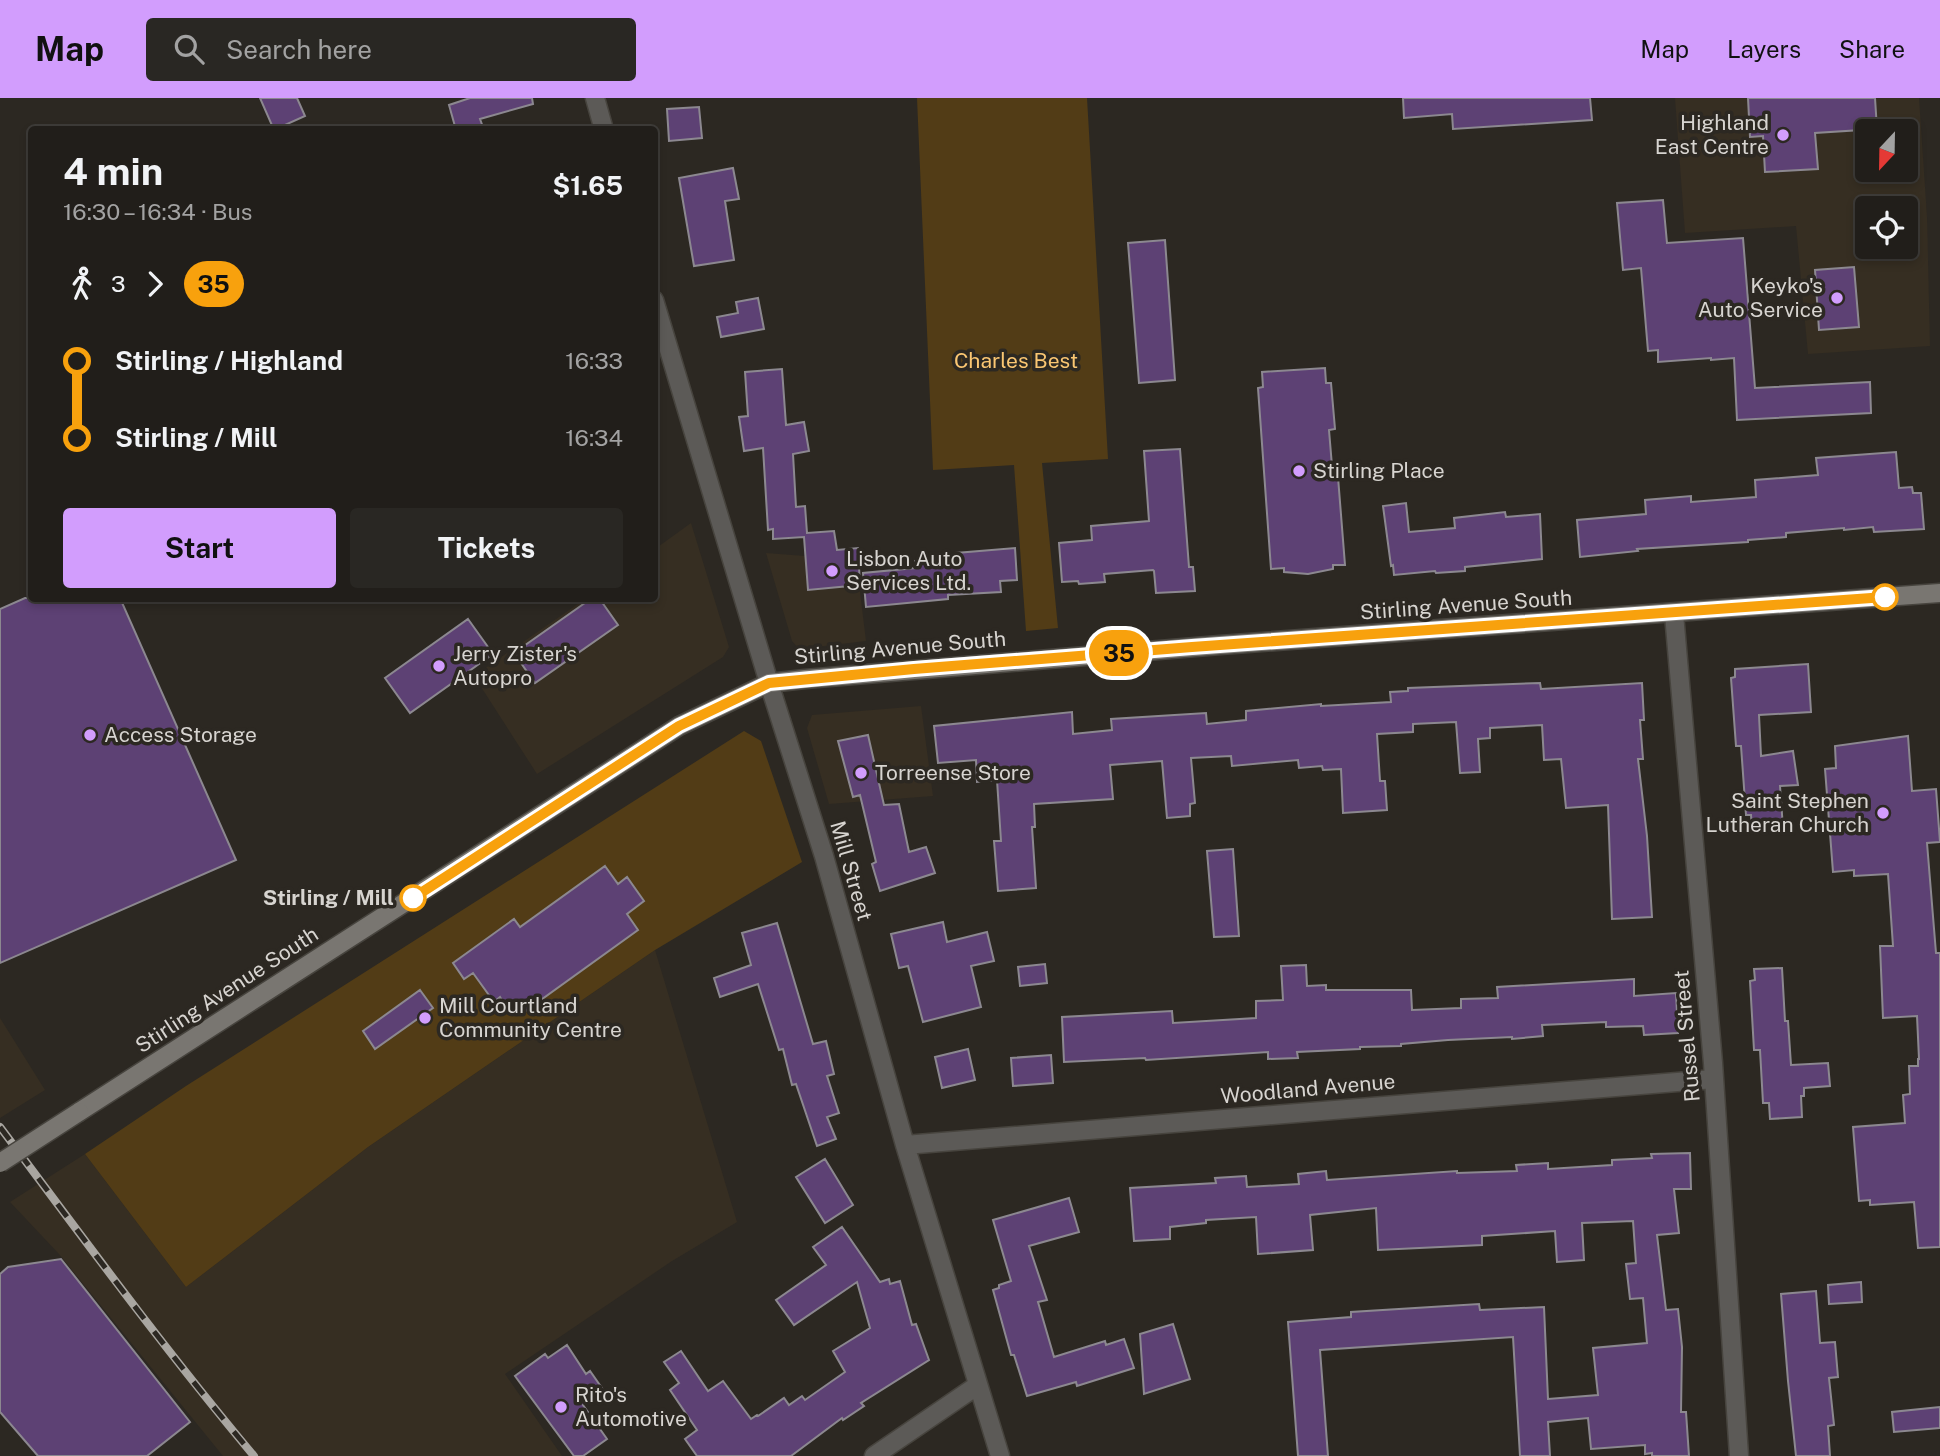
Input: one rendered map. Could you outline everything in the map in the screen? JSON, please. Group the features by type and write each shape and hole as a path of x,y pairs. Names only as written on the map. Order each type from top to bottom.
{"street":[{"path":"595,98 603,126"},
{"name":"Mill Street","path":"658,313 824,856 905,1145 1000,1456"},
{"name":"Stirling Avenue South","path":"0,1163 679,726 769,683 1192,647 1940,593"},
{"name":"Russel Street","path":"1674,614 1714,1079 1739,1456"},
{"name":"Woodland Avenue","path":"905,1145 1714,1079"},
{"path":"874,1456 978,1385"}],"shaded area":[{"path":"1675,98 1919,98 1927,217 1930,346 1808,354 1796,226 1685,233"},
{"path":"691,523 729,647 723,657 537,774 474,676 581,602 658,602 658,547"},
{"path":"855,551 866,641 799,649 792,641 766,553 805,556"},
{"path":"921,706 933,796 829,804 807,728 812,715"},
{"path":"655,950 737,1222 672,1261 505,1374 562,1456 223,1456 59,1254 10,1202 85,1154 186,1287 368,1147"},
{"path":"0,1018 45,1090 0,1118"}],"green space":[{"name":"Charles Best","path":"917,98 1087,98 1108,459 1042,463 1058,628 1026,631 1014,465 933,470"},
{"name":"Mill Courtland Community Centre","path":"744,731 761,741 802,862 655,950 368,1147 186,1287 85,1154 186,1086"}],"building":[{"path":"260,98 297,98 305,116 283,126 272,126"},
{"path":"470,98 532,98 533,104 480,119 483,126 455,126 449,105"},
{"path":"1403,98 1590,98 1592,120 1453,129 1452,114 1404,118"},
{"name":"Highland East Centre","path":"1748,98 1875,98 1876,119 1855,119 1855,130 1815,133 1818,169 1765,172 1763,136 1750,137"},
{"path":"699,107 702,138 669,141 667,109"},
{"path":"733,168 739,199 725,201 734,260 694,266 679,178"},
{"path":"1663,200 1667,243 1743,238 1755,388 1870,382 1871,413 1737,420 1734,358 1658,362 1658,350 1648,351 1641,268 1623,270 1617,203"},
{"path":"1165,240 1175,380 1139,383 1128,243"},
{"name":"Keyko's Auto Service","path":"1854,267 1859,327 1819,330 1815,270"},
{"path":"758,298 764,329 721,337 717,317 738,313 736,302"},
{"name":"Stirling Place","path":"1325,368 1326,383 1331,383 1335,429 1329,430 1333,478 1338,477 1345,565 1333,565 1333,569 1308,574 1284,572 1284,568 1271,569 1258,388 1263,387 1262,372"},
{"path":"782,369 786,425 804,422 809,451 793,454 796,507 805,506 807,533 834,531 837,550 858,548 860,585 808,590 804,537 773,539 773,529 768,530 763,448 744,451 739,417 748,416 745,372"},
{"path":"1180,449 1189,567 1193,567 1195,591 1156,593 1153,570 1104,574 1105,582 1062,582 1059,543 1092,540 1091,526 1149,521 1144,451"},
{"path":"1896,452 1899,488 1912,487 1913,493 1921,493 1924,529 1874,532 1873,527 1844,528 1786,533 1786,537 1748,542 1637,549 1638,551 1580,557 1577,520 1646,514 1645,500 1691,496 1691,502 1756,497 1755,480 1818,475 1816,458"},
{"path":"1406,503 1409,532 1455,528 1454,518 1505,512 1506,517 1540,514 1542,559 1465,567 1465,571 1394,575 1383,506"},
{"path":"1015,548 1017,580 1000,581 1001,592 948,595 948,599 866,607 863,573 915,568 915,561 956,558 956,553"},
{"name":"Access Storage","path":"25,598 28,598 28,602 122,602 236,860 0,963 0,609"},
{"path":"586,602 602,602 618,625 535,683 514,653"},
{"name":"Jerry Zister's Autopro","path":"468,619 493,654 410,713 385,678"},
{"path":"1808,664 1811,712 1759,715 1761,756 1793,751 1798,785 1780,786 1783,828 1752,830 1751,815 1746,815 1741,746 1736,746 1731,678 1735,677 1735,669"},
{"path":"1540,683 1541,689 1642,683 1644,720 1640,720 1643,759 1638,759 1647,836 1652,917 1612,919 1608,805 1566,808 1561,759 1544,760 1542,725 1490,728 1490,738 1478,739 1480,772 1460,773 1456,722 1413,724 1413,732 1377,734 1380,781 1385,781 1387,810 1343,813 1341,769 1323,770 1322,766 1299,768 1298,760 1232,766 1231,756 1191,758 1195,803 1190,804 1190,816 1167,818 1162,761 1110,765 1113,799 1034,804 1035,827 1032,827 1036,888 998,891 994,841 1001,841 997,780 977,782 976,760 938,763 934,726 1072,712 1073,734 1112,730 1111,719 1206,713 1207,724 1246,720 1246,711 1321,704 1391,702 1390,692 1408,691 1408,688"},
{"path":"868,735 884,805 899,804 909,852 926,847 935,873 880,891 872,864 876,862 860,795 853,797 838,741"},
{"path":"1908,736 1912,791 1936,789 1940,842 1927,843 1936,953 1940,953 1940,1247 1918,1248 1914,1202 1870,1205 1870,1200 1859,1201 1853,1127 1905,1123 1903,1095 1910,1094 1909,1066 1918,1066 1919,1059 1917,1016 1883,1018 1880,946 1893,946 1888,874 1854,876 1854,870 1833,872 1825,769 1836,768 1835,746"},
{"path":"1233,849 1239,936 1214,937 1207,851"},
{"path":"605,866 618,884 627,877 644,901 627,914 638,930 524,1012 516,1001 506,1007 500,997 494,1002 473,973 464,979 453,963 514,919 520,927"},
{"path":"943,922 947,942 987,932 994,961 971,966 981,1007 923,1022 908,966 899,968 891,934"},
{"path":"777,923 813,1044 826,1041 834,1074 827,1076 839,1113 827,1117 836,1139 817,1146 796,1084 792,1085 783,1049 779,1050 758,984 720,997 714,978 751,965 742,933"},
{"path":"1045,964 1047,983 1020,986 1018,967"},
{"path":"1306,965 1307,986 1326,985 1326,990 1411,990 1412,1010 1461,1008 1461,999 1498,998 1497,987 1634,979 1634,996 1676,993 1678,1033 1644,1035 1643,1026 1606,1027 1606,1022 1542,1025 1543,1036 1448,1040 1401,1046 1297,1052 1298,1058 1268,1059 1268,1052 1064,1062 1062,1017 1172,1011 1173,1023 1256,1018 1256,1001 1283,1000 1281,966"},
{"path":"1782,968 1791,1065 1828,1063 1830,1086 1804,1088 1804,1096 1801,1096 1802,1117 1770,1119 1769,1103 1763,1103 1760,1050 1754,1050 1750,981 1755,980 1754,969"},
{"path":"420,990 433,1008 375,1049 363,1031"},
{"path":"968,1049 975,1080 942,1088 935,1057"},
{"path":"1051,1055 1053,1083 1013,1086 1011,1058"},
{"path":"1690,1153 1691,1189 1674,1189 1679,1233 1657,1235 1666,1310 1678,1309 1682,1347 1681,1412 1686,1412 1689,1456 1652,1456 1652,1453 1645,1454 1645,1445 1591,1449 1588,1418 1548,1422 1550,1456 1520,1456 1513,1337 1320,1350 1328,1456 1298,1456 1288,1322 1351,1317 1351,1312 1479,1304 1480,1310 1544,1307 1548,1399 1598,1395 1593,1348 1647,1343 1643,1298 1630,1299 1626,1264 1636,1263 1633,1221 1582,1223 1584,1260 1557,1262 1555,1231 1482,1236 1482,1245 1378,1250 1376,1208 1310,1215 1313,1250 1258,1254 1256,1217 1206,1220 1206,1223 1170,1227 1170,1239 1134,1241 1130,1188 1216,1183 1215,1178 1246,1176 1247,1187 1299,1184 1298,1174 1326,1171 1327,1180 1457,1171 1517,1171 1516,1165 1548,1163 1548,1169 1612,1165 1612,1160 1652,1158 1651,1154"},
{"path":"825,1159 853,1205 825,1223 796,1177"},
{"path":"1069,1198 1079,1232 1029,1246 1047,1300 1038,1302 1054,1357 1105,1341 1106,1345 1124,1339 1134,1368 1077,1386 1076,1382 1027,1396 1014,1355 1011,1355 993,1290 1011,1281 993,1220"},
{"path":"842,1227 880,1282 889,1279 890,1284 900,1281 912,1325 916,1324 929,1360 861,1403 864,1406 843,1420 842,1418 791,1456 697,1456 685,1439 697,1430 670,1390 679,1383 664,1362 681,1351 708,1391 723,1381 751,1419 784,1398 789,1405 802,1396 805,1400 845,1372 833,1351 870,1328 857,1282 794,1325 776,1300 826,1265 813,1247"},
{"path":"61,1259 190,1422 147,1456 38,1456 0,1412 0,1274 8,1267"},
{"path":"1861,1282 1862,1302 1829,1304 1828,1285"},
{"path":"1816,1291 1820,1343 1835,1342 1838,1377 1829,1378 1834,1425 1828,1426 1830,1456 1796,1456 1781,1294"},
{"path":"1173,1324 1190,1379 1144,1394 1140,1334"},
{"name":"Rito's Automotive","path":"567,1345 586,1374 590,1371 604,1391 583,1405 607,1439 583,1456 574,1456 515,1376 545,1354 548,1358"},
{"path":"1940,1407 1940,1428 1894,1432 1892,1412"}],"railway":[{"path":"0,1127 156,1335 254,1456"}],"bus line":[{"name":"35","path":"413,898 679,726 769,683 1192,647 1885,597"}],"place":[{"name":"Highland East Centre","path":"1783,135"},
{"name":"Keyko's Auto Service","path":"1837,298"},
{"name":"Stirling Place","path":"1299,471"},
{"name":"Lisbon Auto Services Ltd.","path":"832,571"},
{"name":"Jerry Zister's Autopro","path":"439,666"},
{"name":"Access Storage","path":"90,735"},
{"name":"Torreense Store","path":"861,773"},
{"name":"Saint Stephen Lutheran Church","path":"1883,813"},
{"name":"Stirling / Mill","path":"413,898"},
{"name":"Mill Courtland Community Centre","path":"425,1018"},
{"name":"Rito's Automotive","path":"561,1407"}]}
